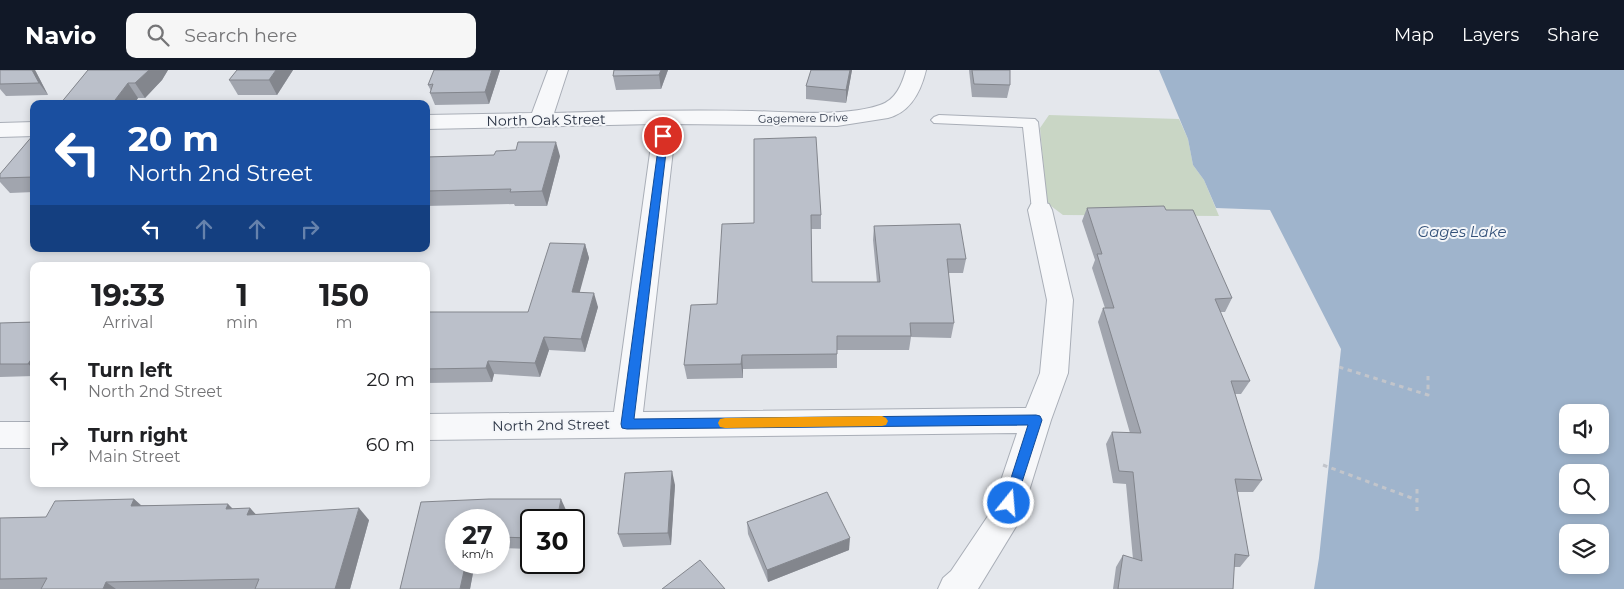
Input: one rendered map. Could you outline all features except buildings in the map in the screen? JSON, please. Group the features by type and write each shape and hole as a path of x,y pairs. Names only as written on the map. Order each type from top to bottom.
{"street":[{"path":"540,120 558,70"},
{"name":"Gagemere Drive","path":"666,117 837,119 867,116 888,111 903,100 912,85 916,70"},
{"path":"627,424 666,117"},
{"name":"North Oak Street","path":"430,122 666,117"},
{"path":"0,130 30,129"},
{"path":"955,589 963,582 1004,520 1036,420 1054,373 1060,300 1040,210"},
{"name":"North 2nd Street","path":"430,428 1036,420"},
{"path":"0,435 30,434"}],"lane":[{"path":"939,120 1030,122 1040,210"}],"path":[{"path":"1339,367 1428,395 1428,376"},
{"path":"1323,466 1417,500"},
{"path":"1417,490 1417,511"}],"green space":[{"path":"1049,115 1179,119 1188,139 1193,165 1204,180 1219,216 1063,215 1047,203 1040,128"}],"water":[{"name":"Gages Lake","path":"1159,70 1624,70 1624,589 1314,589 1319,558 1341,349 1270,210 1216,208 1204,180 1193,165 1188,139"}],"slow traffic":[{"path":"725,423 882,421"}],"route":[{"path":"663,136 627,424 1036,420 1009,503"}]}
